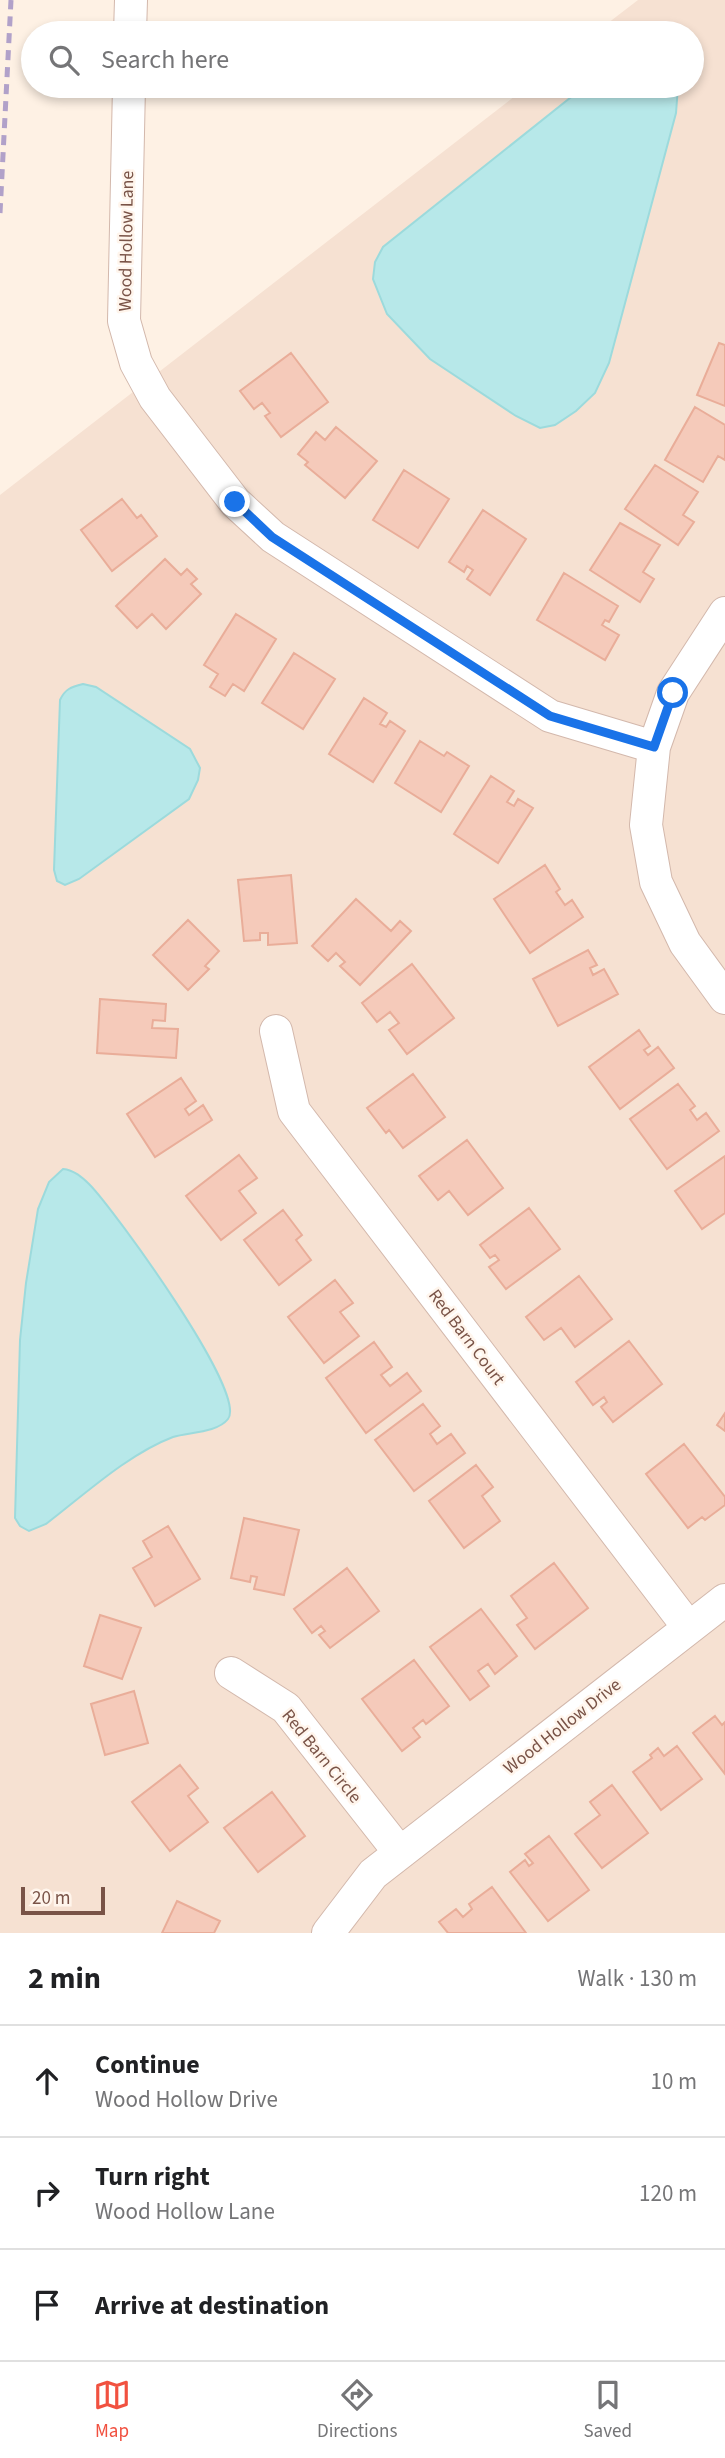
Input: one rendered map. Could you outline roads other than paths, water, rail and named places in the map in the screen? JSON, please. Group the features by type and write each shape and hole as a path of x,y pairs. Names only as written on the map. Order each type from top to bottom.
{"street":[{"path":"130,21 131,0"},
{"name":"Wood Hollow Lane","path":"129,98 124,321 136,363 155,398 235,502 272,537 550,716 654,747"},
{"path":"725,613 673,693 654,747 646,825 656,882 685,943 725,998"},
{"name":"Red Barn Court","path":"276,1031 294,1111 689,1628"},
{"name":"Wood Hollow Drive","path":"328,1933 373,1874 725,1600"},
{"name":"Red Barn Circle","path":"231,1674 286,1708 400,1853"}],"water":[{"path":"570,98 677,98 676,113 609,363 595,393 576,411 555,425 540,428 516,416 430,359 387,314 373,279 375,262 383,247"},
{"path":"83,684 96,687 190,749 200,768 198,780 189,799 79,879 65,885 57,881 54,870 60,700 69,689"},
{"path":"63,1169 78,1174 104,1201 176,1302 218,1375 229,1403 228,1419 217,1427 173,1437 156,1444 107,1476 46,1524 29,1531 20,1526 15,1518 20,1340 38,1209 49,1182"}],"railway":[{"path":"0,213 11,0"}]}
